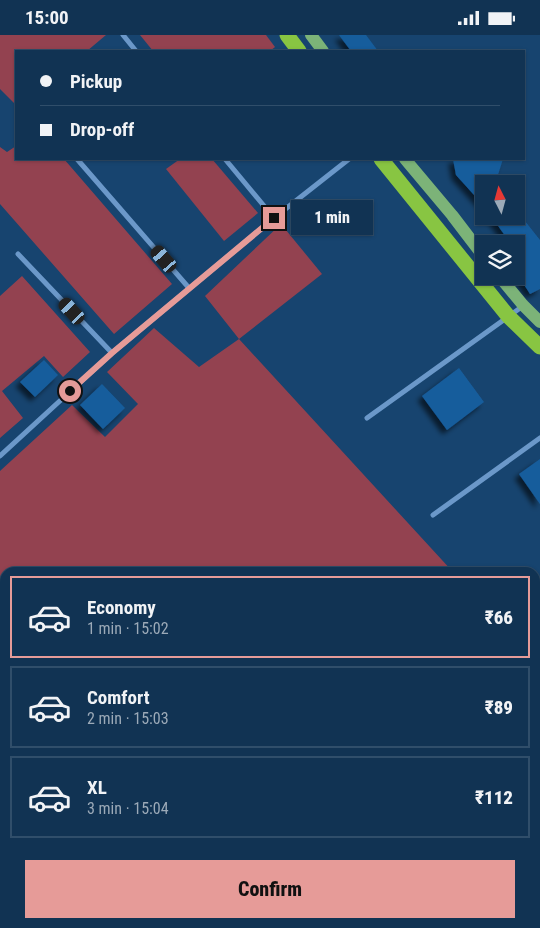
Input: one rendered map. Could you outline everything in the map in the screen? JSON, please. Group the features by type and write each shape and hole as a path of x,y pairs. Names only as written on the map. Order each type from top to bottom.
{"highway":[{"path":"287,35 298,50"},
{"path":"381,160 508,317 540,347"}],"main road":[{"path":"311,35 322,50"},
{"path":"406,160 475,245"},
{"path":"506,285 540,322"}],"street":[{"path":"123,35 135,50"},
{"path":"78,160 189,288"},
{"path":"226,160 274,218"},
{"path":"0,456 112,353 274,218 348,160"},
{"path":"18,254 112,353"},
{"path":"367,418 523,305"},
{"path":"433,515 540,438"}],"shaded area":[{"path":"0,35 106,35 88,50 15,50 15,104 0,89"},
{"path":"140,35 266,35 275,47 271,50 152,50"},
{"path":"0,147 7,152 15,147 15,160 65,160 172,284 114,334 0,204"},
{"path":"179,160 213,160 258,213 224,241 166,169"},
{"path":"281,224 322,274 239,339 205,296"},
{"path":"22,276 90,352 63,377 44,356 2,391 23,418 0,438 0,296"},
{"path":"154,328 199,367 239,339 448,567 0,567 0,471 72,405 105,437 138,404 107,372"}],"building":[{"path":"339,35 366,35 377,50 350,50"},
{"path":"453,160 503,160 498,175 475,175 475,196 456,175"},
{"path":"525,221 540,240 540,289 530,294 524,285 525,235 505,235 497,225 525,225"},
{"path":"44,360 58,375 35,397 20,382"},
{"path":"459,368 484,402 447,430 422,396"},
{"path":"102,384 125,408 103,429 80,405"},
{"path":"540,459 540,504 519,474"}],"route":[{"path":"70,391 112,353 274,218"}]}
